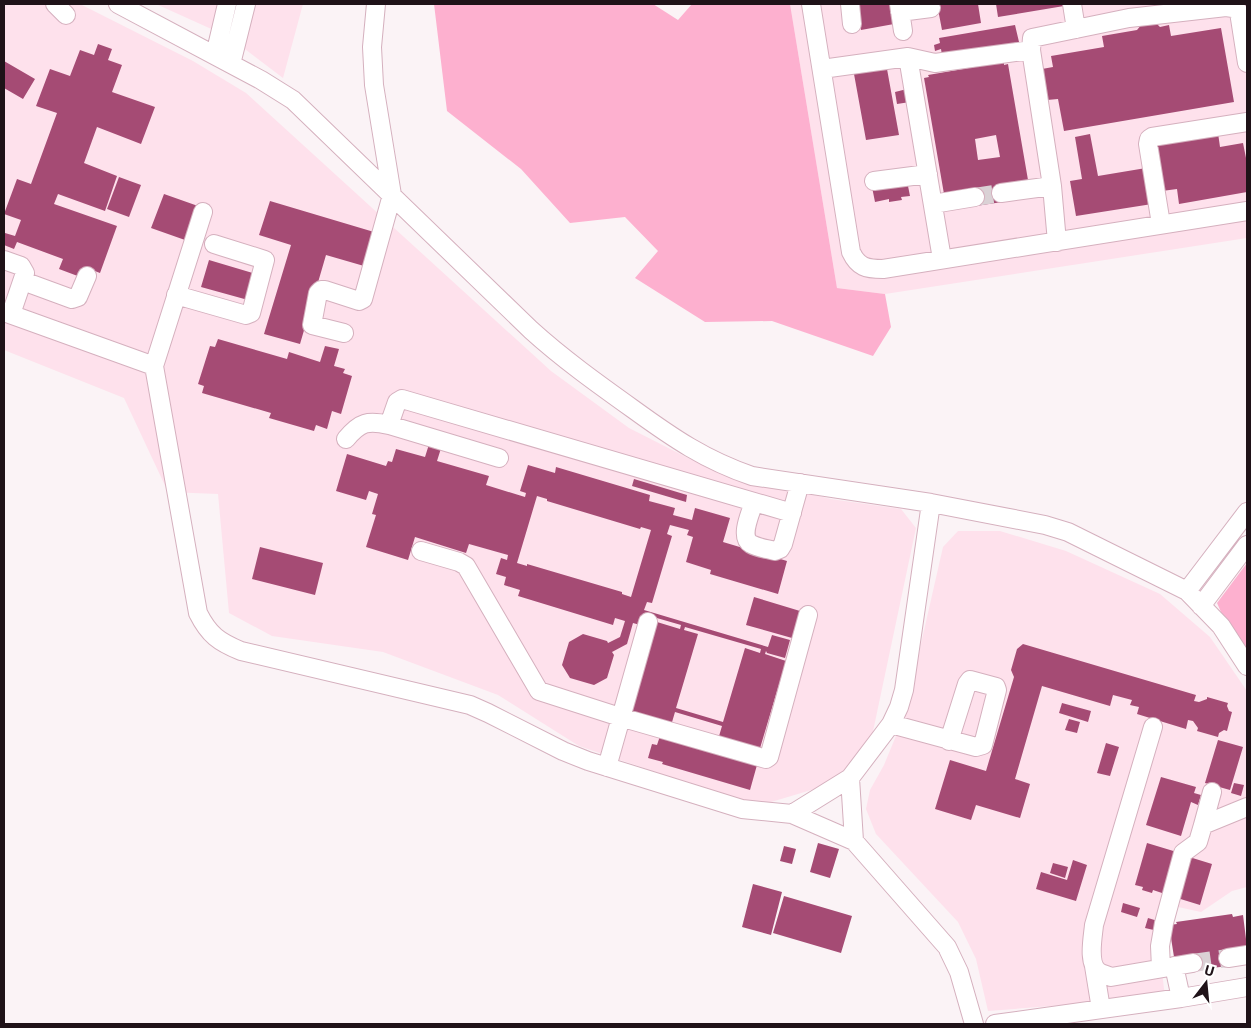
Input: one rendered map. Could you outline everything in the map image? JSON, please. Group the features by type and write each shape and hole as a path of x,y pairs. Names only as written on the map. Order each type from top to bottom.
{"lane":[{"path":"118,4 294,100 562,358 685,445 709,459 752,476 931,503 1045,525 1068,532 1187,591 1221,626 1247,666"},
{"path":"214,56 227,4"},
{"path":"231,64 246,4"},
{"path":"344,333 312,325 318,294 320,290 325,290 359,300 363,299 392,195 374,85 372,47 376,4"},
{"path":"811,4 851,252 856,262 869,269 882,269 1247,211"},
{"path":"850,4 852,24"},
{"path":"1072,4 1076,29"},
{"path":"1057,242 1052,186 1031,50 1031,42 1034,37 1076,29 1128,11 1226,7 1233,8 1239,12 1247,63"},
{"path":"903,31 900,8 931,8"},
{"path":"822,70 908,57 935,63 1031,50"},
{"path":"908,57 942,259"},
{"path":"1161,224 1148,144 1149,139 1247,122"},
{"path":"874,181 928,174"},
{"path":"1001,193 1052,186"},
{"path":"933,204 975,197"},
{"path":"203,212 154,366 198,613 205,627 214,637 226,645 241,651 470,705 488,712 576,757 742,809 792,814 854,841 947,947 959,972 974,1024"},
{"path":"176,295 246,315 250,313 265,260 214,244"},
{"path":"4,260 21,266 25,273 7,313 154,366"},
{"path":"23,281 72,299 78,297 87,276"},
{"path":"390,425 397,402 402,399 792,513"},
{"path":"346,439 355,428 362,424 390,425 499,458"},
{"path":"754,502 746,531 746,539 751,544 775,551 780,549 800,483"},
{"path":"792,814 850,778 891,724 899,707 904,690 931,503"},
{"path":"1187,591 1247,512"},
{"path":"1201,606 1247,545"},
{"path":"421,551 459,562 466,566 539,691 620,717 766,759 769,757 808,615"},
{"path":"607,767 648,622"},
{"path":"891,724 950,741"},
{"path":"1101,1009 1092,952 1094,925 1152,727"},
{"path":"850,778 854,841"},
{"path":"1180,998 1160,946 1164,923 1183,853 1198,842 1212,792"},
{"path":"1203,825 1247,807"},
{"path":"1228,958 1247,955"},
{"path":"1094,966 1098,972 1111,977 1193,964"},
{"path":"995,1024 1180,998 1247,986"}],"shaded area":[{"path":"4,4 80,4 193,61 246,93 551,371 629,428 690,459 755,481 831,499 901,509 916,528 868,755 845,780 771,802 747,803 579,746 498,695 383,652 272,636 229,613 218,494 168,492 124,398 4,350"},
{"path":"156,4 303,4 283,78 229,37"},
{"path":"434,4 653,4 678,20 692,4 790,4 837,288 885,294 891,327 873,356 772,321 705,322 635,278 658,251 625,217 570,223 521,169 447,111"},
{"path":"790,4 1247,4 1247,238 885,294 837,288"},
{"path":"958,531 1000,531 1066,551 1160,594 1210,637 1247,691 1247,887 1232,891 1201,912 1169,905 1159,947 1165,997 988,1011 976,959 958,922 876,834 866,809 870,790 884,765 905,714 943,547"},
{"path":"1247,563 1247,655 1225,621 1217,603"}],"building":[{"path":"856,4 891,4 894,24 861,30"},
{"path":"937,4 978,4 981,23 942,30"},
{"path":"996,4 1063,4 1064,6 998,17"},
{"path":"1155,22 1160,27 1169,25 1171,36 1221,28 1234,102 1064,131 1058,99 1047,100 1042,69 1053,67 1051,56 1104,47 1102,36 1137,30 1142,24"},
{"path":"1015,25 1019,42 942,55 941,49 935,51 934,45 940,43 939,38"},
{"path":"98,44 112,49 108,60 122,65 112,92 155,107 141,144 97,127 84,163 117,176 105,211 58,194 54,204 117,226 100,273 87,268 83,278 59,269 63,259 17,242 14,249 4,245 5,233 15,236 21,220 4,214 17,179 31,184 57,113 36,106 50,69 70,76 80,50 94,55"},
{"path":"4,61 35,79 23,99 4,88"},
{"path":"1004,62 1004,65 1008,64 1028,180 999,185 1002,202 976,206 973,189 944,194 924,78 929,77 928,75","holes":["996,135 1000,157 978,160 975,139"]},
{"path":"887,69 899,135 866,140 854,74"},
{"path":"907,89 910,102 897,104 895,92"},
{"path":"1218,133 1220,147 1243,143 1247,163 1247,192 1179,204 1177,189 1162,191 1154,144"},
{"path":"1090,134 1098,176 1146,168 1152,204 1076,216 1070,181 1082,179 1075,137"},
{"path":"119,177 141,185 129,217 107,209"},
{"path":"907,181 910,196 901,197 902,200 889,202 889,199 875,202 872,187"},
{"path":"164,194 198,206 185,240 151,228"},
{"path":"270,201 374,232 364,266 326,255 300,344 264,334 291,245 259,235"},
{"path":"209,260 256,274 248,300 201,287"},
{"path":"218,339 287,359 289,352 320,362 325,346 339,349 334,366 345,369 343,373 352,376 341,414 332,411 327,429 316,425 314,431 269,418 271,413 202,393 204,386 198,384 210,346 215,347"},
{"path":"431,438 443,442 437,461 489,476 486,485 525,497 526,493 520,491 528,465 555,473 556,467 650,495 649,501 675,508 673,515 692,520 695,508 730,518 723,542 787,561 778,594 710,574 711,570 686,562 693,537 687,535 689,530 670,525 667,534 672,536 652,603 647,602 644,610 768,647 772,635 790,640 785,658 767,653 766,651 765,654 786,661 758,755 717,743 722,726 675,712 670,729 629,717 657,622 680,629 681,625 643,614 640,625 633,623 627,644 612,652 614,655 607,678 594,685 570,678 562,665 569,642 583,634 607,641 608,643 620,637 625,621 615,618 613,625 518,596 520,590 504,585 506,577 496,574 501,558 507,560 508,555 469,544 466,553 415,537 408,560 366,547 376,515 372,514 378,494 369,491 366,500 336,491 347,454 386,466 388,461 392,462 396,449 425,457","holes":["537,496 547,499 547,501 640,529 641,527 651,530 631,597 622,594 622,592 527,564 527,566 517,563","685,627 761,649 760,653 745,648 723,722 676,708 698,634 684,630"]},
{"path":"634,479 687,495 686,502 632,486"},
{"path":"260,547 323,563 315,595 252,579"},
{"path":"754,597 800,611 792,638 746,625"},
{"path":"1023,644 1196,695 1194,701 1199,702 1207,699 1207,697 1228,703 1229,711 1232,712 1227,731 1224,730 1219,733 1218,737 1197,731 1198,728 1193,721 1188,720 1186,729 1137,714 1139,707 1130,705 1132,700 1113,695 1110,706 1042,686 1015,779 1030,784 1020,818 976,805 971,820 935,809 950,760 986,771 1014,677 1011,670 1017,649"},
{"path":"1062,703 1091,711 1088,722 1059,713"},
{"path":"1069,719 1080,722 1077,733 1065,730"},
{"path":"660,736 757,765 750,790 662,764 663,762 648,758 652,744 657,745"},
{"path":"1218,740 1243,747 1230,790 1205,783"},
{"path":"1106,743 1119,747 1110,776 1097,773"},
{"path":"1161,777 1196,787 1194,793 1201,795 1198,805 1191,802 1181,836 1146,825"},
{"path":"1234,783 1244,785 1241,796 1231,793"},
{"path":"818,843 839,849 830,878 810,872"},
{"path":"1147,843 1180,853 1168,895 1153,890 1152,893 1142,890 1143,887 1135,885"},
{"path":"784,846 796,849 792,864 780,861"},
{"path":"1186,856 1212,864 1200,905 1174,897"},
{"path":"1073,860 1087,865 1076,901 1036,889 1041,872 1067,880"},
{"path":"1053,863 1068,867 1065,878 1050,873"},
{"path":"753,884 782,892 771,935 742,927"},
{"path":"784,896 852,916 841,953 773,933"},
{"path":"1123,903 1140,908 1137,917 1121,912"},
{"path":"1232,914 1233,917 1243,915 1247,947 1229,966 1194,970 1182,960 1181,956 1174,957 1169,925 1177,924 1176,922"},
{"path":"1148,918 1161,922 1158,931 1145,928"}],"tunnel":[{"path":"975,197 1001,193"},
{"path":"1193,963 1228,958"}]}
